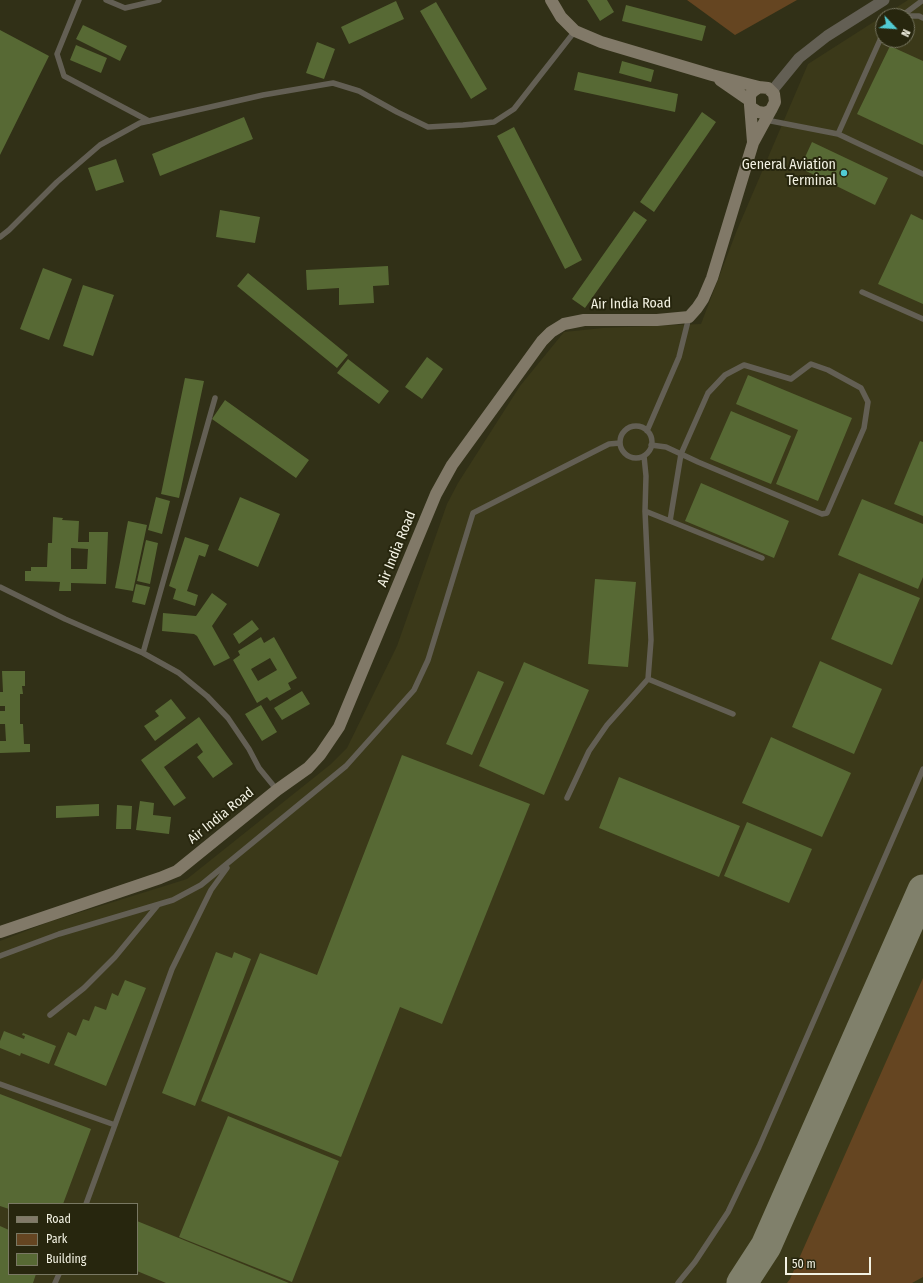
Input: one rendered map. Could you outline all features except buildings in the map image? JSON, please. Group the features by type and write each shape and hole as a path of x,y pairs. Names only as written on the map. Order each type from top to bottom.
{"street":[{"path":"550,0 561,16 575,31 601,42 712,75 768,88 772,91 799,58 827,36 884,0"},
{"path":"712,75 750,102 758,112 765,113 771,110"},
{"path":"750,102 752,92 759,87"},
{"name":"Air India Road","path":"0,932 177,871 277,790 308,768 320,755 339,727 436,494 452,465 542,341 564,324 584,320 656,320 688,317 697,308 703,299 712,278 753,143 774,106 776,98 772,91"},
{"name":"Air India Road","path":"750,102 753,143"}],"lane":[{"path":"79,0 57,54 64,76 149,121"},
{"path":"106,0 125,8 159,0"},
{"path":"912,8 923,0"},
{"path":"0,237 9,230 57,182 100,145 140,123 262,95 333,83 359,91 428,127 494,122 514,109 575,31"},
{"path":"838,134 876,48"},
{"path":"765,120 838,134 923,174"},
{"path":"862,292 923,319"},
{"path":"647,431 679,357 688,317"},
{"path":"651,446 666,447 681,454 822,514 827,513 864,428 868,402 862,388 828,370 811,364 791,379 744,365 725,375 708,393 681,454 670,521"},
{"path":"143,652 215,398"},
{"path":"630,427 642,427 647,431 652,439 649,451 644,456 637,458 628,456 621,449 620,443 623,432 630,427"},
{"path":"0,956 58,934 157,906 201,886 346,766 414,690 428,660 473,514 609,444 620,443"},
{"path":"567,798 588,751 607,725 648,679 651,640 645,512 646,476 644,456"},
{"path":"645,512 762,558"},
{"path":"0,587 65,619 143,652 180,673 207,696 228,718 250,749 259,768 277,790"},
{"path":"648,679 733,714"},
{"path":"678,1283 695,1262 728,1212 759,1147 923,769"},
{"path":"86,1203 172,969 211,890 231,861"},
{"path":"50,1015 84,988 115,957 157,906"},
{"path":"0,1084 115,1125"}],"shaded area":[{"path":"908,0 923,0 923,1283 0,1283 0,941 49,922 187,879 331,764 347,748 397,646 447,504 458,483 520,386 564,332 603,328 701,324 737,230 808,64 875,21 875,48 915,48 915,8 896,8"}],"green space":[{"path":"687,0 797,0 735,35"},
{"path":"923,978 923,1277 912,1283 787,1283 790,1279"}],"taxiway":[{"path":"742,1283 766,1246 923,890"}],"place":[{"name":"General Aviation Terminal","path":"844,173"}]}
